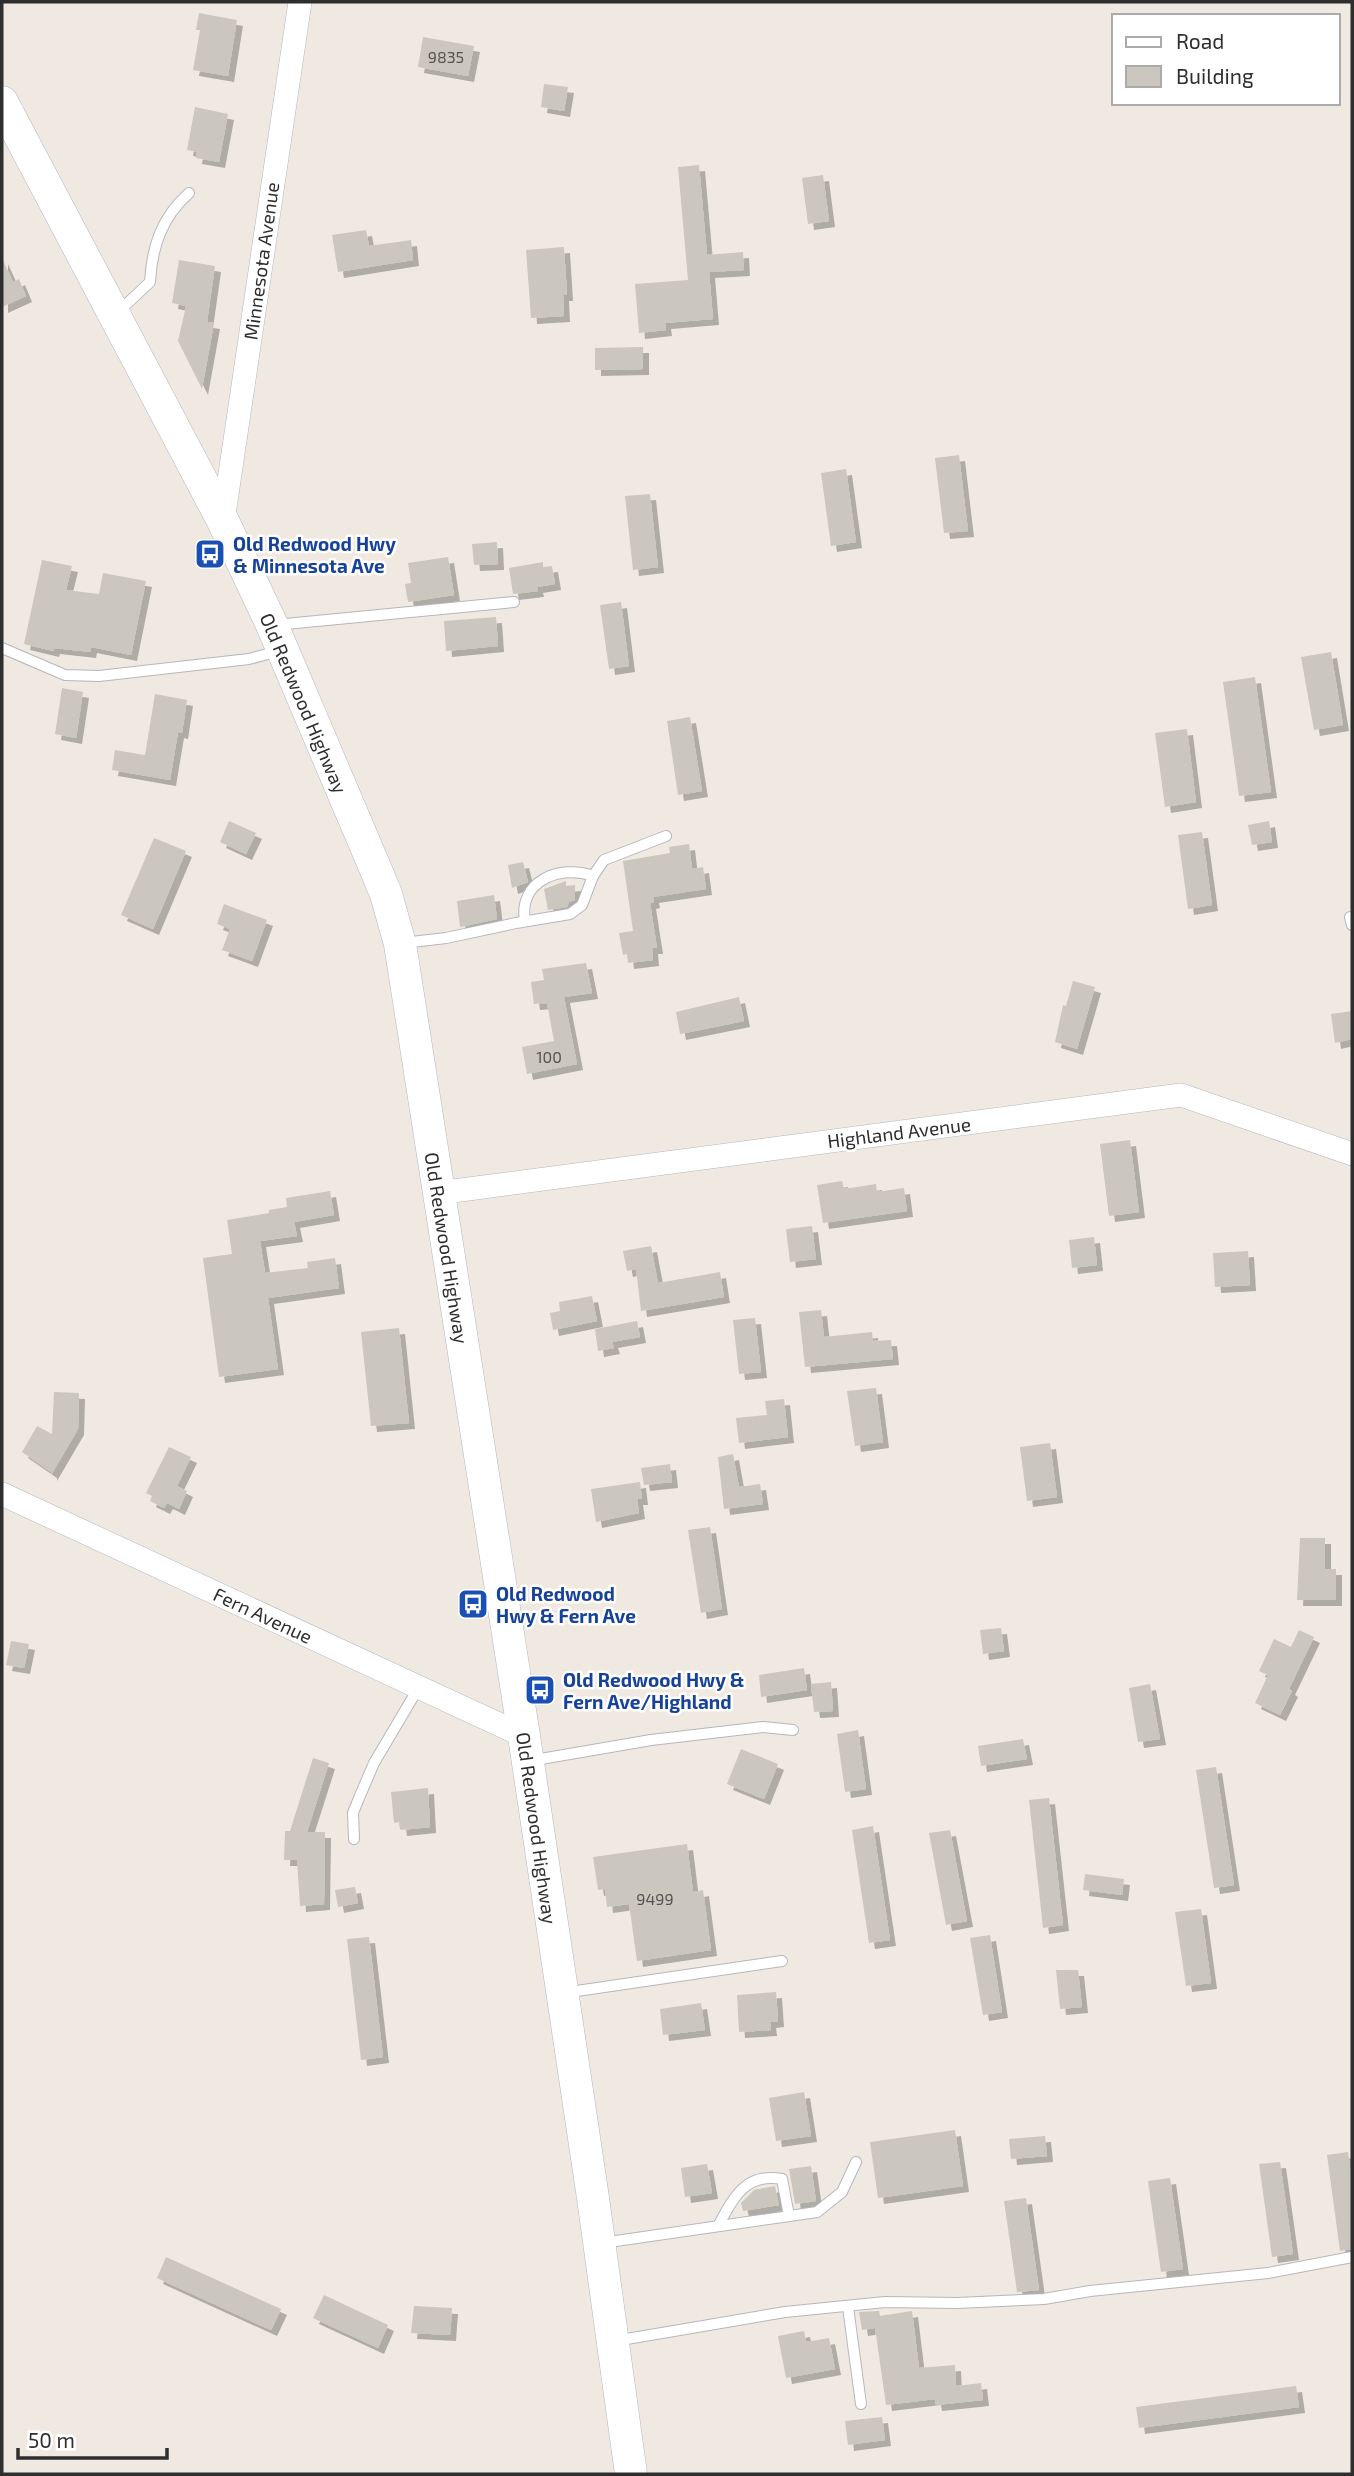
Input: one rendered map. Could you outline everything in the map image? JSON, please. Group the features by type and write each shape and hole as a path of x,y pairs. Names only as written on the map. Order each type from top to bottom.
{"main road":[{"name":"Old Redwood Highway","path":"2,102 223,521 277,638 386,894 400,944 526,1749 631,2474"}],"street":[{"name":"Minnesota Avenue","path":"223,521 300,2"},
{"name":"Highland Avenue","path":"438,1193 1181,1095 1352,1154"},
{"name":"Fern Avenue","path":"2,1494 419,1687 526,1749"}],"lane":[{"path":"114,316 150,282 151,265 163,225 173,207 189,193"},
{"path":"2,648 65,675 99,676 249,659 277,638 514,602"},
{"path":"400,944 446,939 525,921 570,915 582,905 593,876 604,860 666,836"},
{"path":"525,921 523,912 526,899 546,877 569,872 593,876"},
{"path":"354,1839 353,1813 359,1798 374,1763 419,1687"},
{"path":"526,1749 651,1740 763,1727 793,1730"},
{"path":"561,1993 782,1961"},
{"path":"599,2244 817,2212 842,2192 856,2162"},
{"path":"718,2227 740,2189 749,2183 775,2178 782,2179 785,2185 789,2216"},
{"path":"612,2342 785,2312 885,2302 957,2303 1044,2299 1090,2291 1268,2273 1352,2257"},
{"path":"848,2307 861,2404"}],"building":[{"path":"199,13 237,20 228,76 193,70 200,30 196,30"},
{"path":"423,37 474,46 468,76 418,67"},
{"path":"544,84 568,87 564,111 541,107"},
{"path":"195,107 228,114 219,162 196,158 197,152 187,150"},
{"path":"699,165 707,255 743,252 744,270 709,272 713,319 665,323 666,330 639,333 635,284 688,280 678,167"},
{"path":"823,175 829,221 808,224 802,178"},
{"path":"366,230 369,246 411,240 413,260 338,272 332,235"},
{"path":"564,247 567,295 563,295 564,316 531,318 526,250"},
{"path":"2,258 13,282 19,279 26,296 2,307"},
{"path":"179,260 215,266 207,322 214,323 202,389 178,341 186,306 172,303"},
{"path":"643,347 643,369 595,370 595,348"},
{"path":"959,455 968,531 944,533 935,458"},
{"path":"846,469 856,542 831,546 821,473"},
{"path":"650,494 658,567 633,570 625,496"},
{"path":"497,542 498,564 474,565 472,544"},
{"path":"448,557 454,595 408,602 405,584 411,583 408,563"},
{"path":"42,560 72,566 66,590 99,594 103,573 146,581 131,655 91,647 90,652 54,648 53,651 24,644"},
{"path":"543,562 543,567 552,566 555,584 537,587 538,591 513,594 509,568"},
{"path":"621,602 629,666 609,669 600,605"},
{"path":"496,617 498,646 446,651 444,621"},
{"path":"1331,652 1343,725 1314,730 1301,657"},
{"path":"1255,677 1271,792 1239,796 1223,682"},
{"path":"62,688 83,692 76,738 55,734"},
{"path":"155,694 187,700 182,733 178,732 170,780 112,770 115,750 145,755"},
{"path":"690,717 702,791 678,795 667,721"},
{"path":"1187,729 1196,802 1165,807 1155,733"},
{"path":"229,821 256,833 246,854 220,842"},
{"path":"1269,821 1272,842 1252,845 1248,825"},
{"path":"1202,832 1212,905 1188,909 1178,835"},
{"path":"154,838 186,851 153,929 121,915"},
{"path":"689,844 692,869 703,867 706,889 653,897 654,902 650,903 657,948 652,948 653,960 628,963 627,954 623,955 619,933 633,931 623,861 670,853 669,847"},
{"path":"523,862 528,882 512,888 508,865"},
{"path":"566,881 566,886 575,885 575,900 569,902 567,907 548,910 544,889"},
{"path":"494,895 497,919 460,927 457,901"},
{"path":"224,904 267,920 252,961 222,950 230,929 217,924"},
{"path":"586,963 592,993 564,997 577,1064 527,1074 522,1047 554,1041 547,1003 534,1004 531,982 544,980 542,969"},
{"path":"1073,981 1095,987 1077,1049 1055,1042 1063,1005 1066,1006"},
{"path":"739,997 744,1021 680,1034 676,1012"},
{"path":"1352,1011 1352,1039 1335,1043 1331,1014"},
{"path":"1130,1140 1139,1212 1109,1216 1100,1144"},
{"path":"842,1181 844,1189 876,1184 877,1192 904,1188 907,1211 823,1223 817,1185"},
{"path":"330,1191 334,1215 294,1222 297,1236 260,1241 265,1273 308,1268 307,1262 335,1258 339,1288 268,1298 278,1369 219,1377 203,1258 232,1254 227,1220 287,1207 286,1198"},
{"path":"812,1226 816,1259 790,1262 786,1229"},
{"path":"1094,1237 1097,1265 1072,1268 1069,1240"},
{"path":"651,1246 658,1283 720,1272 724,1297 641,1311 636,1269 627,1271 623,1251"},
{"path":"1248,1251 1250,1285 1215,1287 1213,1253"},
{"path":"592,1296 597,1321 553,1330 550,1313 560,1311 559,1302"},
{"path":"821,1310 824,1337 872,1332 873,1341 891,1340 893,1359 805,1367 799,1312"},
{"path":"755,1318 761,1372 739,1374 733,1320"},
{"path":"637,1321 640,1337 612,1342 614,1348 598,1351 595,1329"},
{"path":"399,1328 409,1423 371,1426 361,1332"},
{"path":"876,1388 883,1442 855,1446 847,1391"},
{"path":"54,1392 79,1393 78,1429 51,1475 51,1472 22,1452 37,1426 52,1434"},
{"path":"784,1399 788,1437 739,1443 736,1418 767,1415 765,1401"},
{"path":"1050,1443 1057,1497 1027,1501 1020,1447"},
{"path":"169,1447 191,1457 177,1486 187,1491 179,1509 167,1503 164,1508 150,1501 152,1496 146,1493"},
{"path":"733,1454 739,1487 760,1484 763,1504 724,1509 718,1457"},
{"path":"670,1464 672,1482 644,1485 641,1468"},
{"path":"640,1482 642,1499 637,1499 639,1513 596,1522 591,1489"},
{"path":"710,1527 722,1609 701,1613 688,1530"},
{"path":"1300,1538 1325,1538 1325,1569 1336,1569 1336,1600 1297,1600"},
{"path":"1001,1628 1004,1651 983,1654 980,1630"},
{"path":"1299,1630 1314,1637 1289,1689 1292,1691 1280,1715 1255,1703 1268,1675 1259,1671 1274,1639 1291,1647"},
{"path":"11,1641 29,1644 24,1668 6,1665"},
{"path":"804,1668 807,1690 761,1697 759,1675"},
{"path":"831,1682 833,1711 814,1712 811,1684"},
{"path":"1150,1684 1160,1739 1138,1742 1129,1688"},
{"path":"858,1730 866,1789 845,1792 837,1734"},
{"path":"1023,1739 1027,1759 981,1766 978,1746"},
{"path":"741,1749 778,1764 764,1799 727,1784"},
{"path":"313,1758 329,1763 307,1832 325,1832 324,1904 300,1906 297,1860 284,1860 285,1831 290,1831"},
{"path":"1216,1767 1234,1885 1214,1888 1196,1770"},
{"path":"428,1788 430,1827 401,1830 400,1822 394,1823 391,1792"},
{"path":"1049,1798 1063,1925 1043,1928 1029,1800"},
{"path":"873,1826 890,1940 869,1943 852,1830"},
{"path":"950,1830 967,1921 946,1925 929,1833"},
{"path":"687,1844 693,1892 703,1890 711,1950 637,1961 629,1904 607,1907 605,1889 598,1890 593,1857"},
{"path":"1085,1874 1124,1879 1122,1895 1083,1890"},
{"path":"355,1887 358,1903 338,1907 335,1890"},
{"path":"1201,1909 1211,1983 1186,1986 1175,1912"},
{"path":"990,1935 1002,2012 983,2015 970,1938"},
{"path":"369,1937 383,2057 361,2060 347,1939"},
{"path":"1056,1970 1078,1970 1082,2007 1060,2009"},
{"path":"776,1992 778,2021 770,2022 771,2030 739,2032 737,1995"},
{"path":"701,2003 705,2030 663,2035 660,2009"},
{"path":"804,2092 811,2136 776,2141 769,2098"},
{"path":"955,2130 963,2186 878,2198 870,2142"},
{"path":"1045,2136 1047,2156 1011,2159 1009,2139"},
{"path":"1348,2152 1352,2184 1352,2249 1340,2251 1327,2155"},
{"path":"1280,2162 1293,2254 1272,2257 1259,2164"},
{"path":"707,2164 712,2193 685,2197 681,2168"},
{"path":"811,2166 816,2201 795,2204 789,2169"},
{"path":"1170,2178 1183,2269 1161,2272 1148,2181"},
{"path":"775,2186 779,2205 743,2211 741,2203 754,2190"},
{"path":"1026,2198 1039,2290 1017,2292 1004,2201"},
{"path":"166,2257 281,2309 271,2330 157,2278"},
{"path":"324,2295 388,2325 378,2348 313,2318"},
{"path":"414,2306 452,2308 450,2335 411,2333"},
{"path":"879,2311 880,2316 912,2311 919,2368 955,2365 956,2386 981,2383 983,2400 936,2405 935,2399 886,2405 875,2328 862,2330 859,2312"},
{"path":"804,2331 806,2342 829,2338 835,2369 786,2378 778,2336"},
{"path":"1296,2386 1299,2407 1139,2428 1136,2407"},
{"path":"882,2417 885,2440 848,2445 845,2421"}],"place":[{"name":"Old Redwood Hwy & Minnesota Ave","path":"210,554"},
{"name":"Old Redwood Hwy & Fern Ave","path":"473,1604"},
{"name":"Old Redwood Hwy & Fern Ave/Highland","path":"540,1690"}]}
